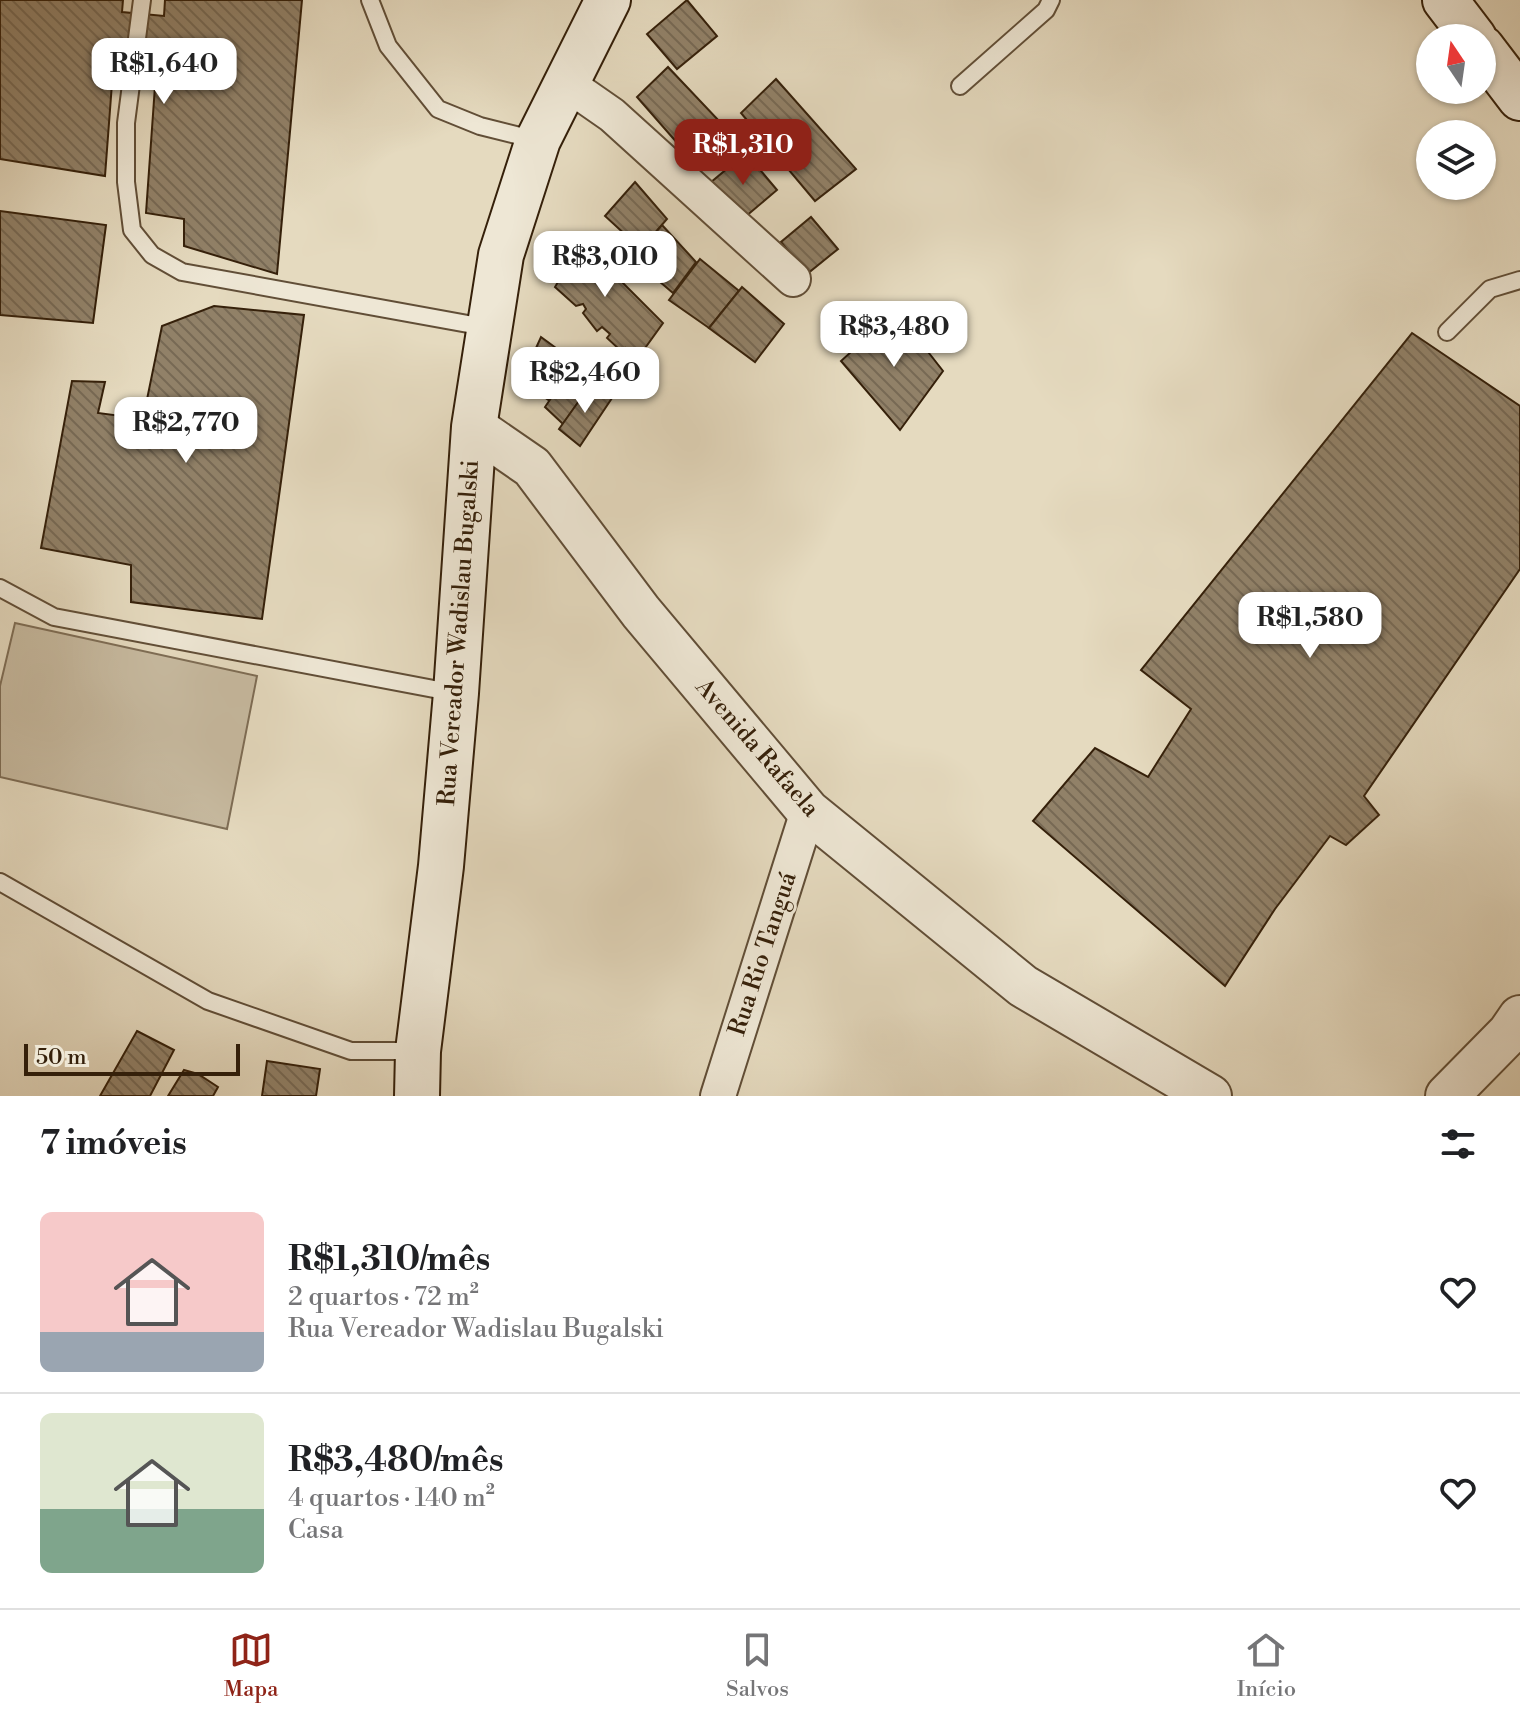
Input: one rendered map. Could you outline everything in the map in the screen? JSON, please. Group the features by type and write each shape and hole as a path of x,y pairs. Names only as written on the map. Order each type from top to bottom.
{"main road":[{"name":"Rua Vereador Wadislau Bugalski","path":"417,1096 418,1051 441,866 456,693 474,427 501,255 538,140 608,0"},
{"path":"1445,0 1463,24"},
{"path":"1496,66 1520,98"}],"street":[{"path":"566,83 612,115 793,279"},
{"name":"Avenida Rafaela","path":"474,427 532,467 641,612 808,811 1023,986 1169,1085 1210,1096"},
{"name":"Rua Rio Tanguá","path":"718,1096 808,811"},
{"path":"1447,1096 1509,1033 1520,1017"}],"lane":[{"path":"142,0 126,123 126,182 132,230 152,255 182,272 490,328"},
{"path":"370,0 388,46 438,109 480,126 538,140"},
{"path":"960,86 1046,10 1051,0"},
{"path":"1447,332 1490,289 1520,280"},
{"path":"0,588 54,617 456,693"},
{"path":"0,882 208,1001 351,1051 418,1051"}],"shaded area":[{"path":"15,623 257,676 227,829 0,777 0,686"}],"building":[{"path":"0,0 123,0 122,12 164,16 165,0 302,0 277,274 184,246 184,219 146,213 156,72 113,70 105,176 0,159"},
{"path":"687,0 717,36 677,69 647,34"},
{"path":"668,67 720,122 686,153 637,97"},
{"path":"776,79 856,169 815,201 741,113"},
{"path":"746,153 777,190 739,222 710,183"},
{"path":"635,182 667,219 641,249 605,216"},
{"path":"0,211 106,225 93,323 0,315"},
{"path":"811,217 838,249 807,274 781,242"},
{"path":"662,225 696,262 673,293 633,259"},
{"path":"577,237 663,323 635,362 625,348 621,351 607,338 610,334 602,327 597,331 583,313 586,309 583,304 576,306 555,287 558,282 548,273"},
{"path":"700,259 739,291 709,328 669,300"},
{"path":"742,287 784,324 755,362 709,328"},
{"path":"214,306 304,315 262,619 131,602 131,565 41,548 72,381 105,382 98,413 143,419 162,326"},
{"path":"896,311 943,371 900,430 841,361"},
{"path":"1412,333 1520,406 1520,569 1364,796 1379,815 1346,845 1330,836 1275,909 1225,986 1033,821 1095,748 1148,777 1191,709 1141,670"},
{"path":"541,337 575,362 550,401 521,381"},
{"path":"573,366 594,380 563,424 545,407"},
{"path":"591,384 612,398 580,446 559,429"},
{"path":"137,1031 174,1050 150,1096 100,1096"},
{"path":"267,1061 320,1069 316,1096 262,1096"},
{"path":"184,1070 198,1074 218,1087 213,1096 168,1096"}]}
